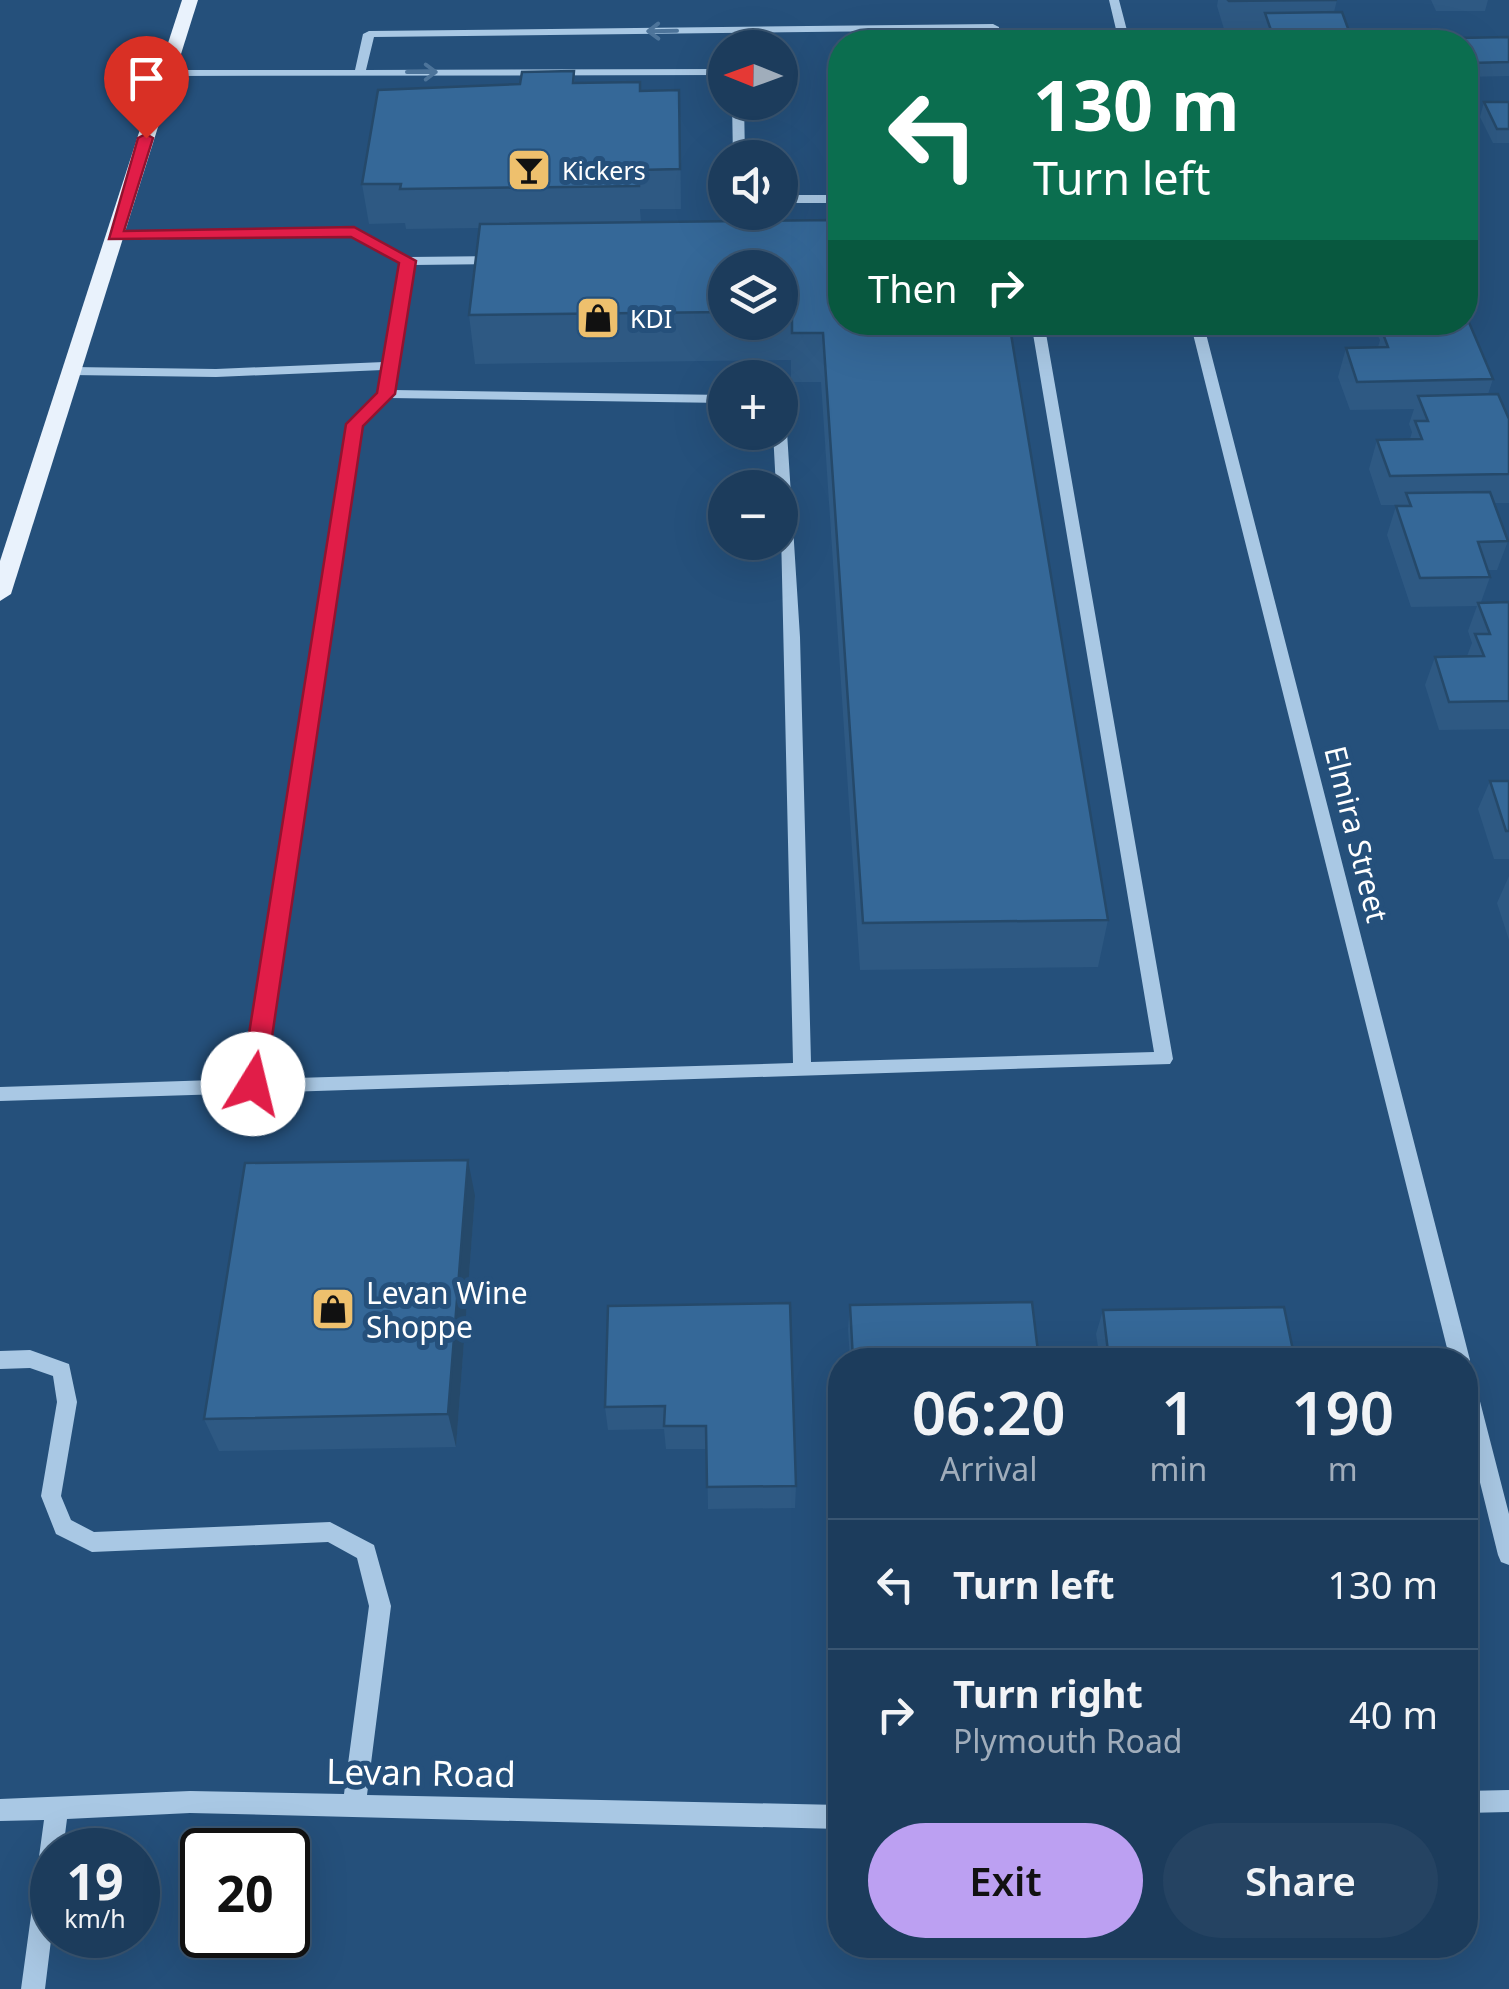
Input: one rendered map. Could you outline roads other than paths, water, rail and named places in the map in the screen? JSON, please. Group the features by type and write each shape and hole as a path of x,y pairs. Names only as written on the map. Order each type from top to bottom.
{"main road":[{"path":"0,594 190,0"}],"street":[{"path":"1114,0 1122,30"},
{"path":"360,72 369,34 993,27 993,30"},
{"path":"166,74 708,72"},
{"path":"798,199 828,199"},
{"path":"114,236 354,232 408,261 525,260"},
{"path":"253,1084 355,424 386,394 408,261"},
{"path":"0,1094 1164,1059 1039,335"},
{"name":"Elmira Street","path":"1199,335 1457,1348"},
{"path":"72,370 216,373 391,366"},
{"path":"386,394 708,399"},
{"path":"781,450 792,637 802,1069"},
{"path":"0,1360 30,1359 62,1370 67,1402 51,1496 63,1527 92,1542 330,1532 366,1552 380,1606 354,1806"},
{"path":"1478,1433 1509,1555"},
{"path":"1478,1802 1509,1801"},
{"name":"Levan Road","path":"0,1810 190,1802 828,1817"},
{"path":"33,1989 56,1808"}],"place":[{"name":"Kickers","path":"529,170"},
{"name":"KDI","path":"598,318"},
{"name":"Levan Wine Shoppe","path":"333,1309"}]}
